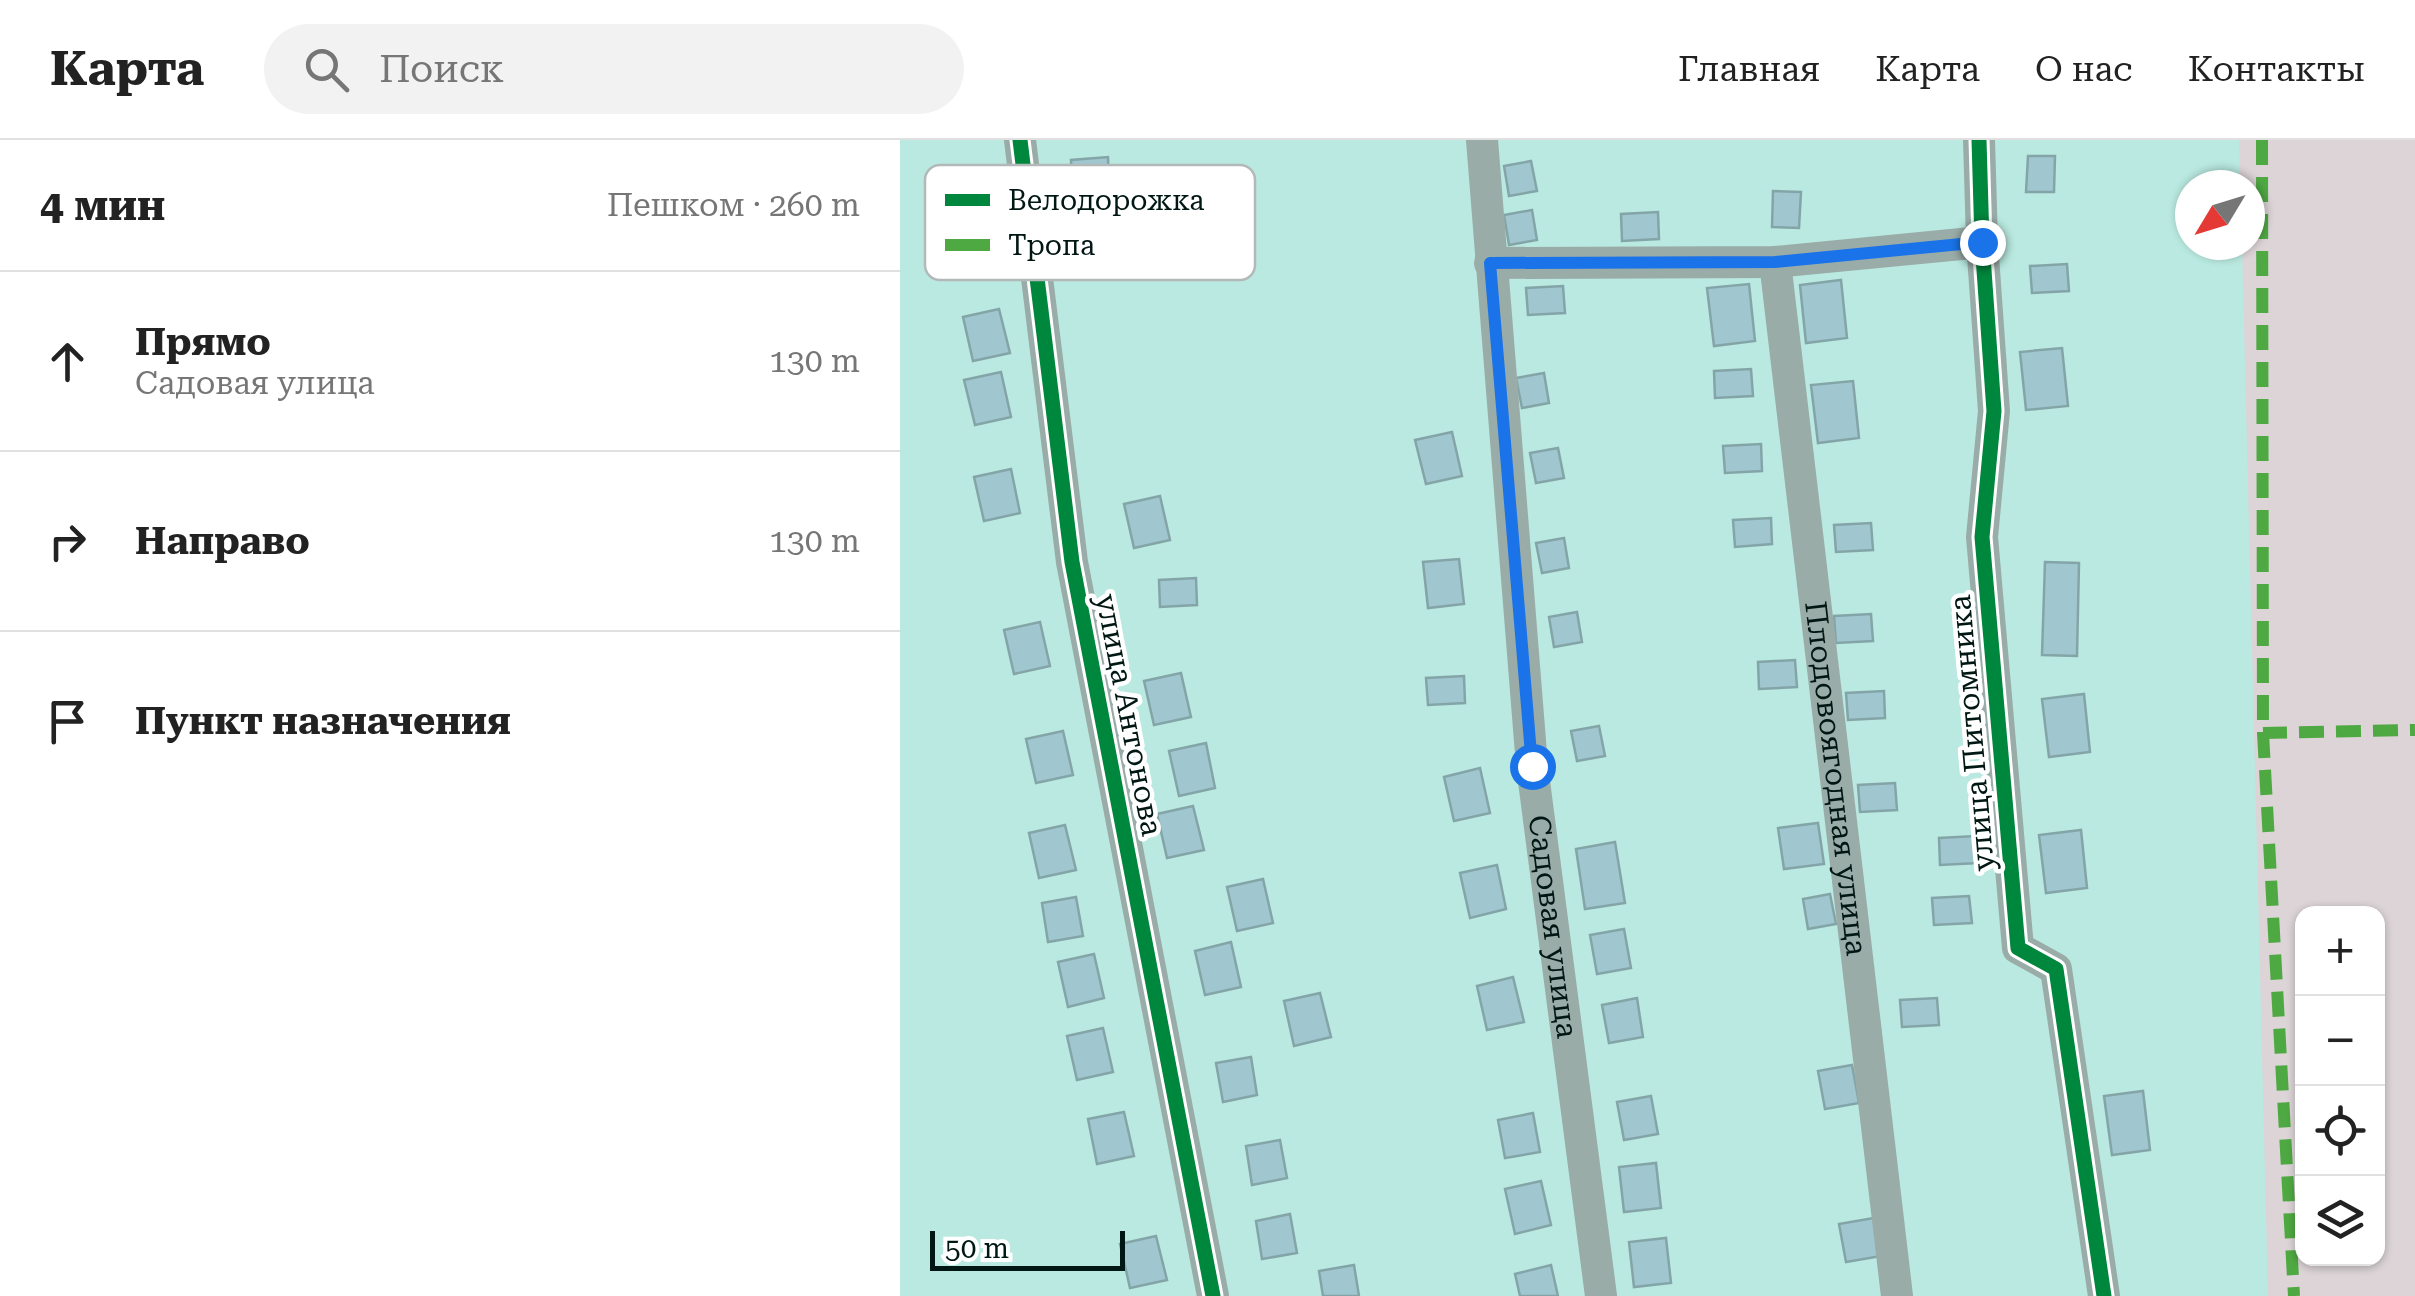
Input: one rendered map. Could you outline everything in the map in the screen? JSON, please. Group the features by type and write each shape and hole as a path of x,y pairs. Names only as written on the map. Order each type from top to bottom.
{"street":[{"name":"улица Антонова","path":"1020,140 1023,165"},
{"name":"Садовая улица","path":"1482,140 1532,766 1601,1296"},
{"name":"улица Питомника","path":"1979,140 1994,411 1982,537 2018,948 2056,969 2104,1296"},
{"path":"1490,263 1775,262 1982,242"},
{"name":"Плодовоягодная улица","path":"1775,262 1896,1296"},
{"name":"улица Антонова","path":"1037,280 1072,562 1213,1296"}],"shaded area":[{"path":"2239,140 2415,140 2415,1296 2268,1296 2242,260 2265,260 2265,170 2240,170"}],"building":[{"path":"2028,156 2055,156 2054,192 2026,192"},
{"path":"1108,157 1108,165 1071,165 1071,160"},
{"path":"1531,161 1537,191 1509,196 1504,166"},
{"path":"1773,191 1801,192 1799,228 1772,227"},
{"path":"1532,210 1537,240 1509,245 1504,215"},
{"path":"1658,212 1659,239 1622,241 1621,214"},
{"path":"2067,264 2069,291 2032,293 2030,266"},
{"path":"1841,280 1847,338 1806,343 1800,285"},
{"path":"1749,284 1755,341 1714,346 1707,288"},
{"path":"1563,286 1565,313 1528,315 1526,288"},
{"path":"999,309 1010,353 973,361 963,317"},
{"path":"2062,348 2068,406 2026,410 2020,352"},
{"path":"1751,369 1753,396 1715,398 1714,371"},
{"path":"1001,372 1011,417 975,425 964,380"},
{"path":"1544,373 1549,403 1522,408 1516,378"},
{"path":"1853,381 1859,438 1818,443 1811,385"},
{"path":"1452,432 1462,476 1426,484 1415,440"},
{"path":"1761,444 1762,471 1725,473 1723,446"},
{"path":"1558,448 1564,478 1536,483 1530,453"},
{"path":"1011,469 1020,513 984,521 974,477"},
{"path":"1160,496 1170,540 1134,548 1124,504"},
{"path":"1771,518 1772,544 1735,547 1733,520"},
{"path":"1871,523 1873,550 1836,552 1834,525"},
{"path":"1564,538 1569,568 1542,573 1536,543"},
{"path":"1459,559 1464,604 1428,608 1423,562"},
{"path":"2045,562 2079,563 2077,656 2042,655"},
{"path":"1196,578 1197,605 1160,607 1159,580"},
{"path":"1577,612 1582,642 1554,647 1549,617"},
{"path":"1871,614 1873,641 1836,643 1834,616"},
{"path":"1040,622 1050,666 1014,674 1004,630"},
{"path":"1795,660 1797,687 1759,689 1758,662"},
{"path":"1181,673 1191,717 1154,725 1144,681"},
{"path":"1464,676 1465,703 1428,705 1426,678"},
{"path":"1884,691 1885,718 1848,720 1846,693"},
{"path":"2084,694 2090,752 2049,757 2042,699"},
{"path":"1599,726 1605,756 1577,761 1571,731"},
{"path":"1063,731 1073,775 1036,783 1026,739"},
{"path":"1206,743 1215,788 1179,796 1169,751"},
{"path":"1480,768 1490,813 1454,821 1444,777"},
{"path":"1895,783 1897,810 1860,812 1858,785"},
{"path":"1193,806 1204,850 1167,858 1157,814"},
{"path":"1818,823 1824,864 1784,869 1778,828"},
{"path":"1065,825 1076,870 1039,878 1029,833"},
{"path":"2081,830 2087,888 2046,893 2039,835"},
{"path":"1976,836 1978,863 1940,865 1939,838"},
{"path":"1615,842 1625,903 1585,909 1576,849"},
{"path":"1497,865 1506,909 1470,918 1460,873"},
{"path":"1263,879 1273,923 1237,931 1227,887"},
{"path":"1830,894 1836,924 1808,929 1803,899"},
{"path":"1969,896 1972,923 1934,925 1932,898"},
{"path":"1076,897 1083,936 1048,942 1042,903"},
{"path":"1624,929 1631,968 1597,974 1590,935"},
{"path":"1231,942 1241,987 1205,995 1195,951"},
{"path":"1094,954 1104,998 1068,1007 1058,962"},
{"path":"1513,977 1524,1022 1487,1030 1477,986"},
{"path":"1320,993 1331,1037 1294,1046 1284,1001"},
{"path":"1637,998 1643,1037 1609,1043 1602,1005"},
{"path":"1937,998 1939,1025 1902,1027 1900,1000"},
{"path":"1103,1028 1113,1072 1077,1080 1067,1036"},
{"path":"1251,1057 1257,1095 1223,1102 1216,1063"},
{"path":"1852,1065 1859,1103 1825,1109 1818,1071"},
{"path":"2143,1091 2150,1150 2112,1155 2104,1096"},
{"path":"1651,1096 1658,1134 1624,1140 1617,1102"},
{"path":"1124,1112 1134,1156 1097,1164 1088,1119"},
{"path":"1533,1113 1540,1152 1505,1158 1498,1120"},
{"path":"1280,1140 1287,1178 1252,1185 1246,1146"},
{"path":"1656,1163 1661,1208 1624,1212 1619,1167"},
{"path":"1541,1181 1551,1225 1515,1234 1505,1189"},
{"path":"1290,1214 1297,1253 1262,1259 1256,1221"},
{"path":"1874,1218 1881,1256 1846,1262 1839,1224"},
{"path":"1156,1236 1167,1280 1130,1288 1120,1244"},
{"path":"1666,1238 1671,1283 1634,1287 1629,1242"},
{"path":"1354,1265 1359,1296 1323,1296 1319,1271"},
{"path":"1551,1265 1558,1296 1520,1296 1515,1274"}],"marked path":[{"path":"2262,140 2263,733 2415,730"},
{"path":"2263,733 2294,1296"}],"cycle path":[{"path":"1020,140 1023,165"},
{"path":"1979,140 1994,411 1982,537 2018,948 2056,969 2104,1296"},
{"path":"1037,280 1072,562 1213,1296"}],"route":[{"path":"1532,766 1490,263 1775,262 1982,242"}]}
